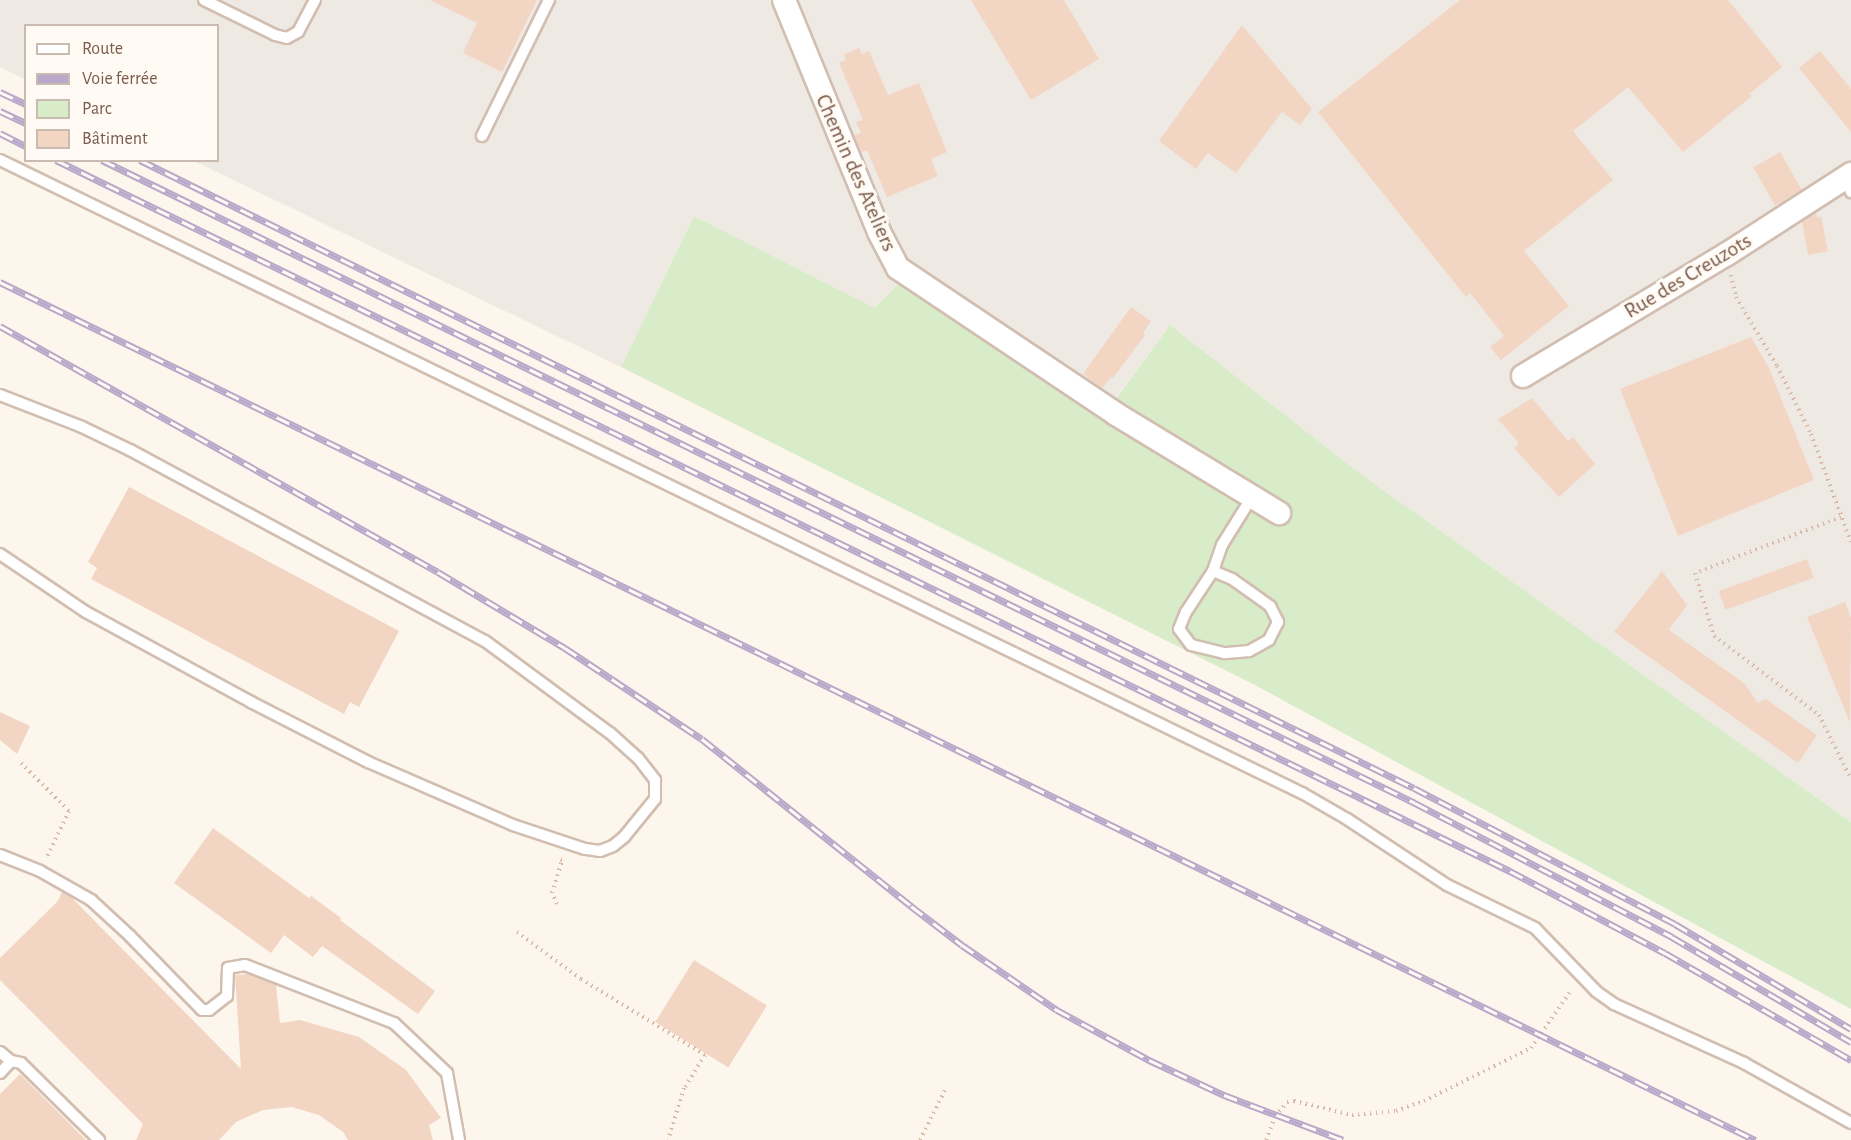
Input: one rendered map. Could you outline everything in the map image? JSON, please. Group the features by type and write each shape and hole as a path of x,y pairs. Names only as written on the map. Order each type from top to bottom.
{"street":[{"name":"Chemin des Ateliers","path":"784,0 879,232 898,268 1116,414 1279,513"},
{"name":"Rue des Creuzots","path":"1523,376 1849,181"}],"lane":[{"path":"204,0 275,35 287,38 298,32 315,0"},
{"path":"482,136 549,0"},
{"path":"0,160 1302,793 1347,819 1447,885 1535,928 1597,992 1626,1011 1744,1063 1851,1123"},
{"path":"0,395 82,427 130,450 485,641 610,733 638,758 655,780 656,793 652,805 624,837 606,849 585,849 513,825 368,762 251,702 86,612 44,587 0,554"},
{"path":"1214,571 1232,579 1270,606 1278,622 1269,640 1249,651 1224,653 1191,645 1179,629 1186,612 1214,571 1222,545 1252,497"},
{"path":"0,855 40,871 91,900 130,936 202,1010 209,1010 227,996 228,968 245,965 394,1023 447,1073 459,1140"},
{"path":"0,1052 11,1061 21,1063 99,1140"},
{"path":"0,1073 11,1061"}],"path":[{"path":"1727,254 1736,297 1777,366 1811,434 1851,542"},
{"path":"1842,517 1695,573 1714,636 1819,715 1851,779"},
{"path":"21,763 69,811 40,871"},
{"path":"546,836 541,852 562,860 552,893 556,904"},
{"path":"517,932 581,978 705,1055 682,1094 668,1140"},
{"path":"1266,1140 1275,1116 1287,1102 1294,1101 1352,1115 1396,1111 1424,1101 1531,1048 1567,993 1583,978"},
{"path":"920,1140 945,1090"}],"shaded area":[{"path":"0,0 1851,0 1851,822 1362,475 1170,325 1112,403 900,282 875,308 694,216 621,367 196,162 219,162 219,24 24,24 24,79 0,67"}],"green space":[{"path":"694,216 875,308 900,282 1104,415 1170,325 1362,475 1851,822 1851,1009 1253,684 621,367"}],"building":[{"path":"430,0 537,0 502,72 463,53 477,23"},
{"path":"971,0 1064,0 1099,59 1031,100"},
{"path":"1460,0 1728,0 1782,67 1749,94 1752,96 1683,152 1628,87 1573,131 1613,180 1524,251 1569,306 1501,360 1490,347 1504,336 1470,293 1466,297 1318,112"},
{"path":"1242,25 1312,109 1300,125 1282,112 1236,173 1208,153 1196,169 1159,141"},
{"path":"859,48 862,54 869,51 888,95 919,83 947,152 931,159 938,176 887,197 867,150 861,152 854,135 861,133 856,122 863,120 839,63 846,60 844,54"},
{"path":"1820,51 1851,89 1851,132 1799,68"},
{"path":"1780,152 1802,190 1775,206 1753,168"},
{"path":"1815,213 1818,218 1821,216 1828,251 1808,255 1802,222"},
{"path":"1131,307 1151,321 1143,333 1145,335 1113,378 1111,377 1102,388 1083,374"},
{"path":"1751,337 1769,368 1814,480 1678,536 1620,389"},
{"path":"1532,398 1568,441 1573,437 1595,464 1559,497 1514,448 1519,443 1498,419"},
{"path":"129,487 399,631 359,707 350,702 344,714 91,579 97,568 88,562"},
{"path":"1807,559 1814,578 1726,610 1719,591"},
{"path":"1662,571 1687,605 1669,630 1744,683 1758,703 1766,699 1817,735 1798,763 1614,632"},
{"path":"1845,602 1851,618 1850,723 1807,617"},
{"path":"0,712 30,726 17,754 0,740"},
{"path":"213,828 309,898 311,896 341,918 340,920 435,991 418,1014 322,946 313,957 284,935 271,953 174,883"},
{"path":"62,892 72,898 241,1069 235,975 248,974 276,985 280,1023 300,1020 359,1037 406,1070 441,1118 429,1125 433,1140 348,1140 343,1132 319,1115 292,1107 263,1110 236,1122 219,1140 136,1140 143,1124 0,980 0,958 58,901"},
{"path":"694,960 767,1006 728,1067 655,1022"},
{"path":"20,1074 86,1140 0,1140 0,1094"}],"railway":[{"path":"0,92 24,103"},
{"path":"0,111 24,122"},
{"path":"0,133 24,145"},
{"path":"60,162 1510,871 1665,953 1851,1060"},
{"path":"106,162 1415,803 1672,937 1851,1042"},
{"path":"144,162 1414,788 1675,924 1851,1029"},
{"path":"0,282 1755,1140"},
{"path":"0,326 438,572 565,648 702,739 962,945 1057,1010 1149,1060 1224,1095 1343,1140"}]}
